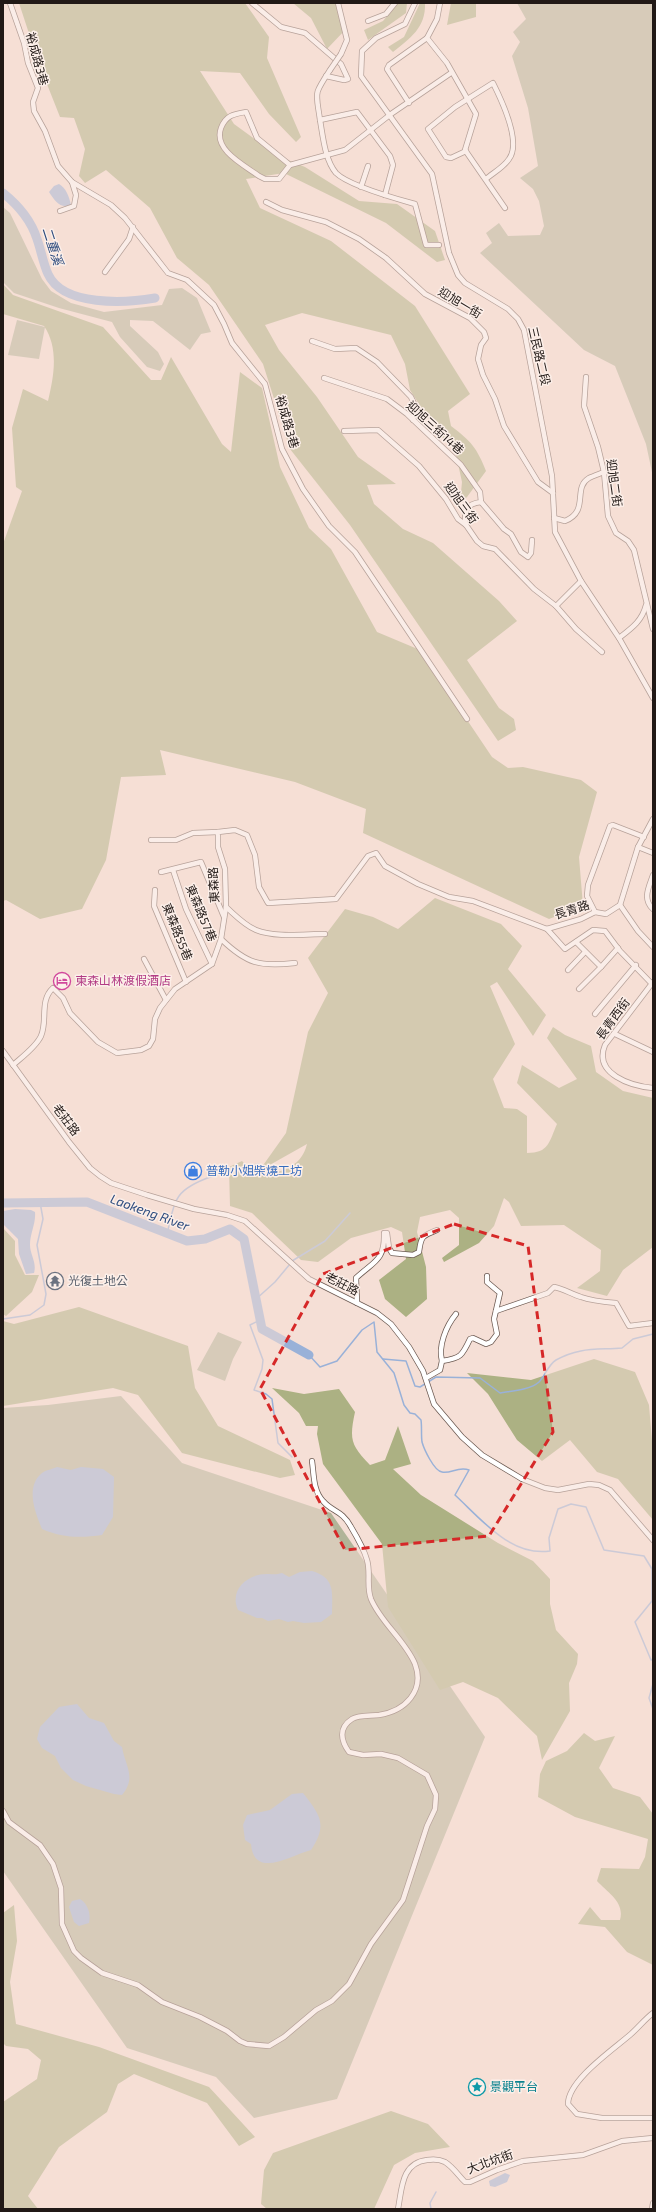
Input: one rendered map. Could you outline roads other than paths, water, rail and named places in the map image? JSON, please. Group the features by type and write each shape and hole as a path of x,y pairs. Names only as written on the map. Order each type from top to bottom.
{"street":[{"name":"裕成路3巷","path":"10,3 24,43 28,63 38,88 33,102 34,111 45,131 58,166 72,182 112,205 133,228 168,273 187,280 214,305 232,343 265,384 282,449 303,489 329,526 355,552 467,719"},
{"path":"252,3 281,27 305,33 341,64 348,78 344,80 326,76"},
{"path":"338,3 347,40 341,54 321,82 316,96 327,155 336,173 361,187 415,204 426,245 439,245"},
{"path":"368,21 386,14 395,3"},
{"name":"三民路二段","path":"415,3 405,24 376,38 362,51 361,76 391,114 432,174 449,253 458,275 465,284 508,309 518,319 524,330 539,402 553,493 555,532 582,581 619,638 653,698"},
{"path":"409,102 387,70 389,65 427,38 437,19 440,3"},
{"path":"427,38 447,63 451,73 467,100 476,114 466,151 451,158 446,157 428,130 455,107 467,100 493,83 505,105 513,146 510,158 486,179"},
{"path":"290,165 257,138 246,112 231,115 225,119 219,137 224,148 258,176 265,179 279,179 290,165 345,150 391,114 451,73"},
{"path":"320,120 357,112 372,130 390,156 393,165 385,195"},
{"path":"466,151 505,208"},
{"path":"361,187 368,166"},
{"path":"60,211 74,206 76,195 72,182"},
{"name":"迎旭一街","path":"266,202 282,210 326,222 359,239 386,258 425,294 470,318 479,326 484,332 486,338 481,345 478,359 483,375 495,399 504,426 538,482 553,493"},
{"path":"105,272 129,239 133,228"},
{"path":"312,341 335,349 356,348 377,362 411,397 416,408 413,420"},
{"name":"迎旭二街","path":"586,377 584,406 598,447 604,472 608,516 616,533 628,541 634,550 653,629"},
{"name":"迎旭三街14巷","path":"324,378 387,399 413,420 462,465 480,492 481,502"},
{"name":"迎旭三街","path":"344,431 378,430 419,466 446,499 458,519 466,525 476,541 483,546 495,549 534,589 556,606 576,629 602,652"},
{"path":"554,518 565,521 577,514 580,507 582,486 588,478 604,472"},
{"path":"466,525 464,515 465,509 472,503 481,502 504,529 511,534 521,552 528,557 531,553 532,540"},
{"path":"556,606 582,581"},
{"path":"619,638 636,625 643,616 646,603"},
{"path":"653,819 638,847 620,905 638,931 653,947"},
{"path":"595,912 587,896 588,885 610,826 613,825 644,837"},
{"name":"長青路","path":"218,832 235,830 247,835 255,855 259,887 268,902 336,899 368,856 376,853 384,866 418,884 449,897 473,901 547,929 582,920 595,912 606,914 620,905"},
{"path":"151,840 176,840 193,833 218,832"},
{"name":"東森路","path":"212,964 221,939 226,907 225,869 218,847 218,832"},
{"path":"638,847 653,854"},
{"path":"161,872 201,862 224,917"},
{"name":"東森路57巷","path":"173,870 186,909 212,964"},
{"path":"653,875 646,898 648,905 653,909"},
{"name":"東森路55巷","path":"155,890 154,906 186,982"},
{"path":"226,907 240,920 256,930 276,934 325,934"},
{"path":"547,929 565,949 593,930 605,930 618,948 652,983"},
{"path":"221,939 236,954 251,961 270,966 295,963"},
{"path":"576,942 601,967"},
{"path":"579,989 618,948"},
{"path":"568,970 585,952"},
{"path":"144,959 166,1000"},
{"path":"13,1065 41,1036 48,992 53,988 63,998 70,1013 98,1042 117,1053 141,1050 149,1046 153,1039 155,1019 166,1000 175,989 212,964"},
{"path":"595,1014 636,965"},
{"name":"長青西街","path":"652,983 605,1045 601,1054 606,1068 634,1086 653,1088"},
{"path":"614,1034 653,1052"},
{"name":"老莊路","path":"3,1051 90,1168 111,1183 173,1203 227,1214 245,1221 309,1278 377,1313 400,1334 420,1365 434,1404 462,1437 482,1455 522,1479 545,1488 558,1490 586,1484 603,1486 610,1490 653,1540"},
{"path":"357,1303 356,1278 371,1267 383,1253 384,1233 387,1233 389,1248 392,1253 413,1255 419,1252 421,1238 424,1235 437,1230"},
{"path":"442,1361 456,1359 463,1355 470,1339 473,1338 486,1344 491,1342 497,1334 494,1319 500,1293 487,1282 487,1276"},
{"path":"496,1311 548,1293 554,1288 562,1288 566,1292 594,1301 616,1303 629,1326 653,1323"},
{"path":"426,1381 440,1370 442,1361 441,1350 446,1331 456,1314"},
{"path":"3,1811 9,1822 40,1845 53,1864 61,1888 62,1924 66,1936 78,1954 102,1973 138,1985 162,2002 200,2017 226,2031 240,2041 260,2046 269,2046 284,2037 316,2010 332,2000 349,1984 371,1944 403,1900 427,1826 435,1809 436,1795 427,1775 405,1761 381,1754 363,1755 349,1752 343,1744 341,1736 343,1728 353,1718 381,1715 395,1710 413,1696 417,1684 418,1672 412,1658 376,1609 368,1589 368,1560 350,1525 343,1515 323,1502 319,1496 312,1461"},
{"path":"653,2012 631,2034 598,2059 572,2090 568,2097 568,2104 577,2114 589,2116 653,2118"},
{"name":"大北坑街","path":"398,2209 405,2175 410,2168 424,2160 436,2159 444,2162 465,2182 470,2182 497,2170 524,2161 583,2155 622,2141 653,2138"},
{"path":"652,2209 653,2203"}],"water":[{"path":"59,184 67,193 71,205 61,205 49,192 54,186"},
{"path":"15,1209 31,1210 35,1212 35,1221 30,1245 35,1265 34,1273 26,1274 19,1254 18,1239 3,1224 3,1211"},
{"path":"57,1467 71,1470 81,1467 103,1469 114,1477 113,1517 102,1535 87,1537 64,1536 42,1529 34,1508 34,1485 42,1473"},
{"path":"312,1571 325,1578 331,1587 332,1614 321,1622 288,1622 279,1619 268,1621 238,1610 236,1596 242,1584 247,1580 267,1574 282,1573 289,1577 300,1572"},
{"path":"77,1704 89,1718 104,1723 114,1741 122,1747 129,1771 129,1783 122,1795 86,1786 73,1780 61,1768 55,1756 42,1748 37,1739 40,1727 59,1707"},
{"path":"303,1793 314,1808 320,1820 319,1833 311,1850 275,1862 266,1863 259,1861 254,1855 251,1844 245,1840 243,1825 247,1815 270,1810 292,1794"},
{"path":"80,1899 87,1906 90,1920 89,1923 79,1926 74,1922 69,1907 72,1901"},
{"path":"505,2173 510,2175 507,2182 495,2187 490,2186 489,2181"}],"waterway":[{"name":"二重溪","path":"3,193 28,219 37,239 46,270 56,285 67,292 96,300 128,301 155,298"},
{"path":"167,1234 175,1204 179,1196 185,1190 204,1179 258,1164"},
{"path":"3,1319 30,1315 44,1305 46,1294 37,1245 43,1219 40,1202"},
{"name":"Laokeng River","path":"3,1203 87,1202 187,1241 205,1239 230,1229 244,1239 262,1329 309,1355"},
{"path":"292,1261 325,1241 350,1213"},
{"path":"255,1300 275,1282 290,1264"},
{"path":"260,1320 250,1325 263,1360 262,1369 254,1390 266,1394 272,1399 278,1443 292,1457"},
{"name":"Laokeng River","path":"309,1355 320,1367 337,1361 362,1330 374,1322 377,1352 394,1373 404,1405 410,1413 415,1414 421,1420 422,1442 425,1450 439,1471 448,1472 458,1469 469,1470 455,1495 486,1525 510,1542 522,1548 536,1551 550,1551 549,1538 558,1509 571,1504 586,1507 604,1550 644,1556 652,1569 652,1601 635,1622 651,1660 653,1659"},
{"path":"383,1359 406,1361 415,1386 420,1387 436,1377 480,1378 500,1393 520,1390 535,1385 541,1380 553,1362 564,1356 580,1351 622,1348 633,1339 653,1334"},
{"path":"653,1684 649,1698 653,1709"},
{"path":"431,2209 430,2203 436,2192"}],"place":[{"name":"東森山林渡假酒店","path":"62,981"},
{"name":"普勒小姐柴燒工坊","path":"193,1171"},
{"name":"光復土地公","path":"55,1281"},
{"name":"景觀平台","path":"477,2087"}]}
